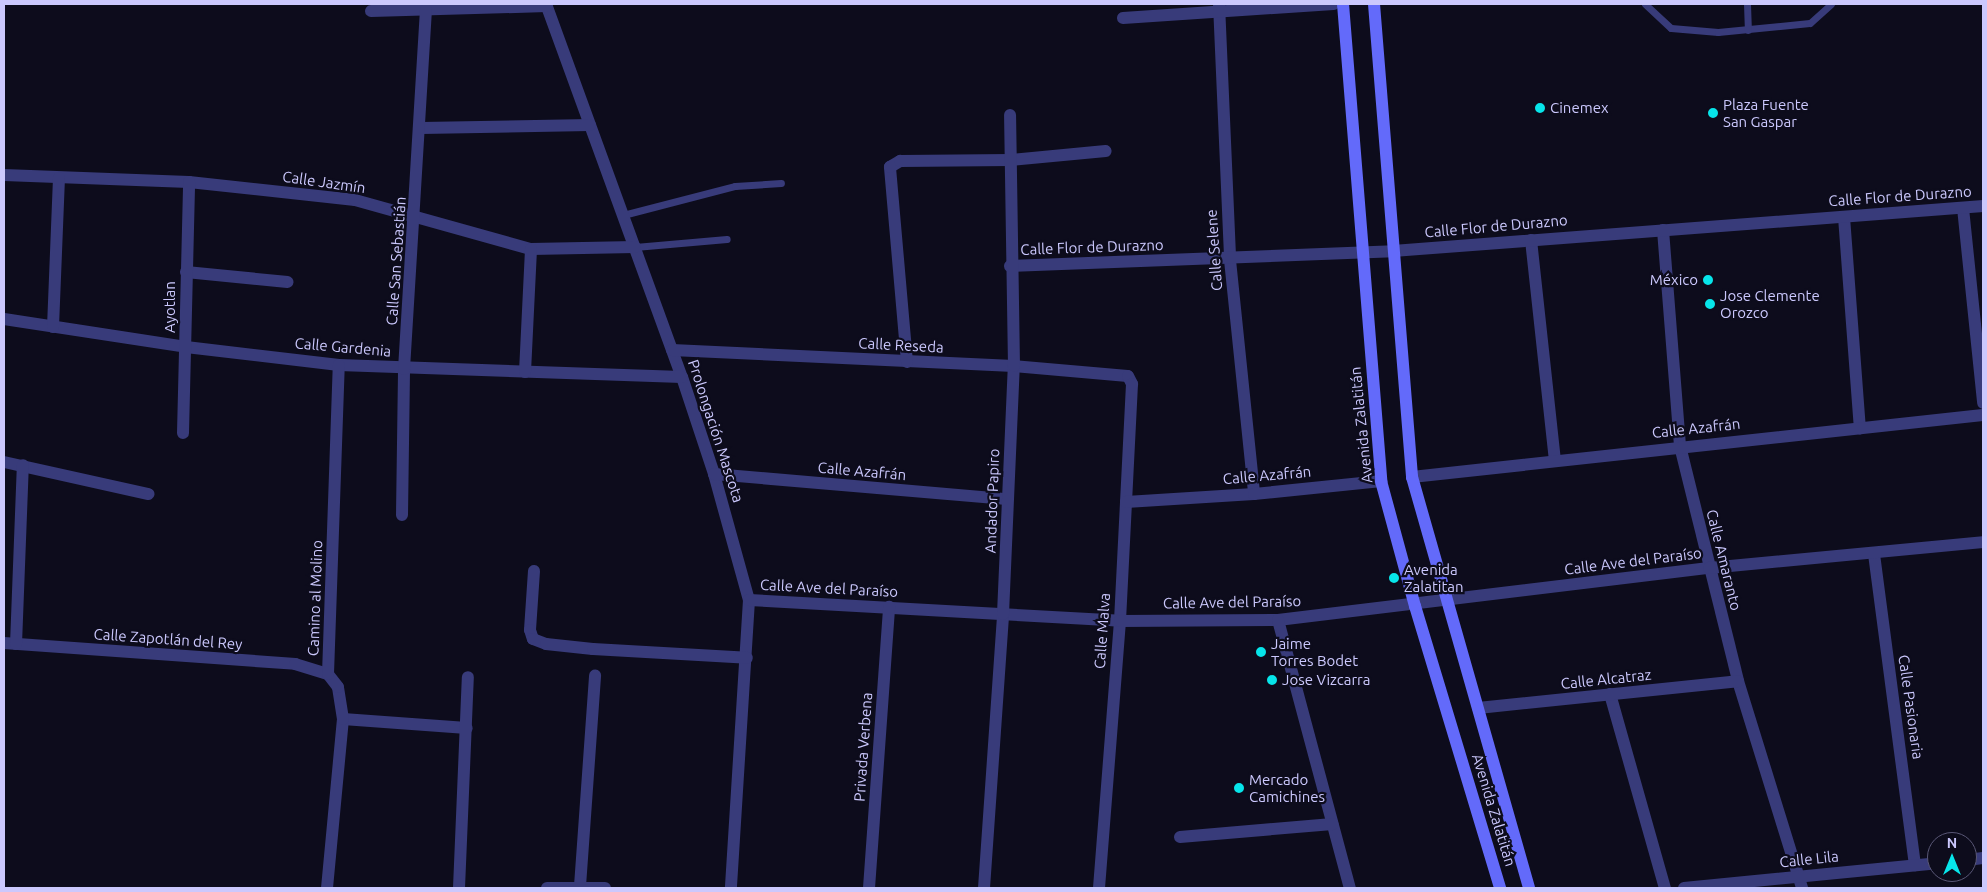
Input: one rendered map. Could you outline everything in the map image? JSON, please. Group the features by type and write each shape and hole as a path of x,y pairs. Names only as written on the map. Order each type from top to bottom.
{"street":[{"path":"1123,18 1219,7 1334,4"},
{"name":"Avenida Zalatitán","path":"1343,4 1361,252 1381,481 1415,606 1500,888"},
{"name":"Avenida Zalatitán","path":"1374,4 1412,476 1529,888"},
{"path":"371,11 546,5"},
{"name":"Prolongación Mascota","path":"546,5 682,377 714,474 749,600 747,658 731,888"},
{"name":"Calle Selene","path":"1219,7 1230,260 1254,494"},
{"name":"Calle San Sebastián","path":"402,515 404,369 416,216 426,10"},
{"name":"Andador Papiro","path":"984,888 1003,614 1014,366 1010,266 1010,115"},
{"path":"421,128 590,125"},
{"path":"907,362 890,167 900,161 1011,160 1106,151"},
{"name":"Calle Jazmín","path":"4,175 189,182 354,200 531,249 635,247"},
{"path":"53,327 59,178"},
{"name":"Ayotlan","path":"183,433 189,182"},
{"name":"Calle Flor de Durazno","path":"1010,266 1230,260 1393,251 1983,206"},
{"path":"1963,208 1983,403"},
{"path":"1844,217 1860,428"},
{"name":"Calle Amaranto","path":"1663,230 1680,446 1738,681 1800,882"},
{"path":"1531,240 1555,460"},
{"path":"524,372 531,249"},
{"path":"186,272 288,282"},
{"name":"Calle Gardenia","path":"4,319 186,347 339,365 404,369 682,377"},
{"name":"Calle Reseda","path":"672,350 1014,366 1128,376"},
{"name":"Camino al Molino","path":"327,888 343,719 338,686 328,674 339,365"},
{"name":"Calle Malva","path":"1099,888 1120,621 1132,384 1128,376"},
{"name":"Calle Azafrán","path":"1412,476 1983,415"},
{"path":"4,462 23,464 148,494"},
{"path":"10,643 23,464"},
{"name":"Calle Azafrán","path":"714,474 1007,499"},
{"name":"Calle Azafrán","path":"1126,502 1254,494 1381,481"},
{"name":"Calle Ave del Paraíso","path":"749,600 1120,621 1278,620 1415,606 1447,600 1709,568 1874,554 1983,542"},
{"name":"Calle Pasionaria","path":"1874,554 1915,865"},
{"path":"534,571 530,630 533,639 546,644 593,649 747,658"},
{"name":"Privada Verbena","path":"869,888 889,607"},
{"path":"1278,620 1350,888"},
{"name":"Calle Zapotlán del Rey","path":"10,643 295,664 328,674"},
{"path":"580,886 596,676"},
{"path":"459,888 468,677"},
{"name":"Calle Alcatraz","path":"1478,708 1738,681"},
{"path":"1610,694 1665,888"},
{"path":"343,719 467,728"},
{"path":"1180,837 1332,824"},
{"name":"Calle Lila","path":"1684,888 1800,882 1927,864"},
{"path":"547,888 580,886 605,888"}],"lane":[{"path":"1644,4 1671,28 1680,31 1748,30 1810,23 1831,4"},
{"path":"1747,4 1748,30"},
{"path":"623,215 735,186 781,183"},
{"path":"635,247 727,240"}],"place":[{"name":"Cinemex","path":"1540,108"},
{"name":"Plaza Fuente San Gaspar","path":"1713,113"},
{"name":"México","path":"1708,280"},
{"name":"Jose Clemente Orozco","path":"1710,304"},
{"name":"Avenida Zalatitan","path":"1394,578"},
{"name":"Jaime Torres Bodet","path":"1261,652"},
{"name":"Jose Vizcarra","path":"1272,680"},
{"name":"Mercado Camichines","path":"1239,788"}]}
